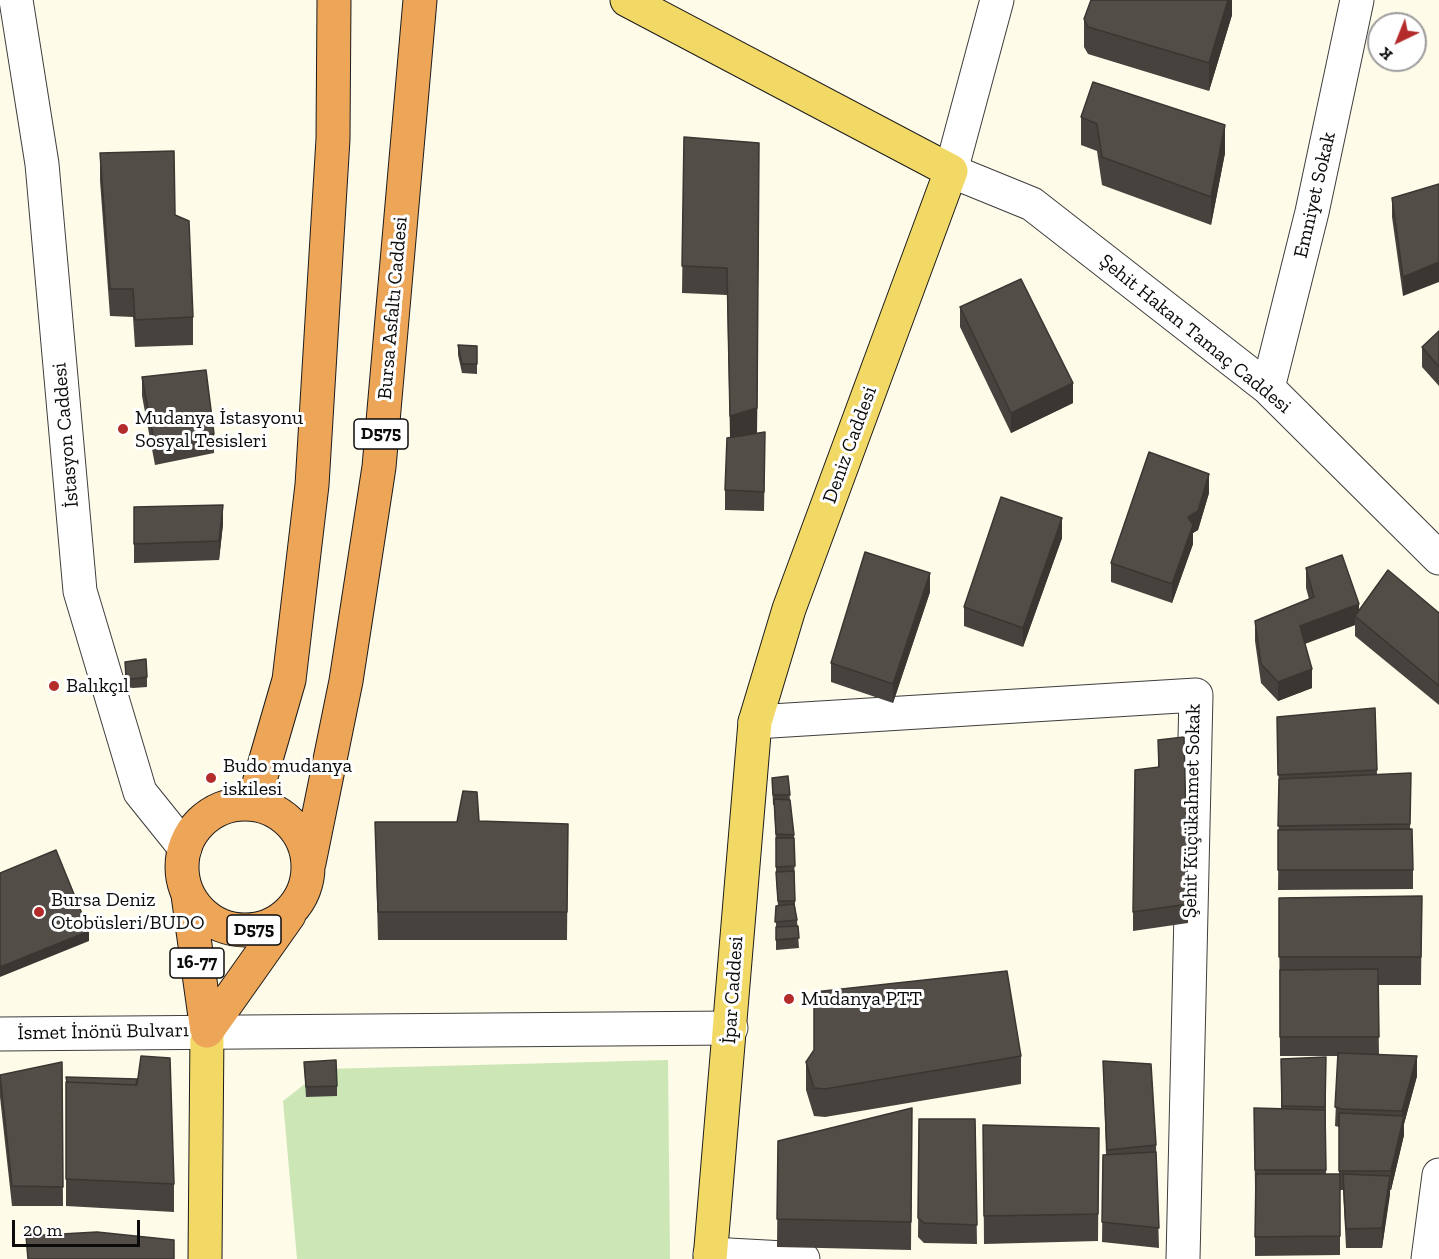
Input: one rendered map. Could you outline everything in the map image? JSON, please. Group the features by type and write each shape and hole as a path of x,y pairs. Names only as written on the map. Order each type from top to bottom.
{"highway":[{"path":"254,804 289,680 312,485 333,139 334,0"},
{"name":"Bursa Asfaltı Caddesi","path":"309,863 346,681 379,467 420,0"},
{"path":"184,848 195,828 211,814 231,805 254,804 275,810 292,824 304,842 309,863"},
{"name":"D575","path":"184,848 183,880 188,895 201,913 218,925 239,931 260,930 279,922 295,907 308,879 309,863"},
{"name":"16-77","path":"188,895 207,1031"},
{"path":"207,1031 295,907"}],"main road":[{"path":"627,0 951,171"},
{"name":"Deniz Caddesi","path":"755,722 789,609 951,171"},
{"name":"İpar Caddesi","path":"710,1256 755,722"},
{"name":"16-77","path":"205,1259 207,1031"}],"street":[{"name":"İstasyon Caddesi","path":"16,0 42,164 80,591 140,792 184,848"},
{"name":"Deniz Caddesi","path":"951,171 997,0"},
{"name":"Emniyet Sokak","path":"1268,388 1312,212 1357,0"},
{"name":"Şehit Hakan Tamaç Caddesi","path":"951,171 1032,204 1268,388 1439,558"},
{"name":"Şehit Küçükahmet Sokak","path":"755,722 1196,695 1183,1259"},
{"name":"İsmet İnönü Bulvarı","path":"0,1034 731,1028"},
{"path":"1428,1259 1439,1175"},
{"path":"710,1256 803,1259"}],"green space":[{"path":"668,1060 670,1259 297,1259 283,1101 324,1069"}],"building":[{"path":"1091,0 1228,0 1209,63 1088,27 1084,19"},
{"path":"1093,82 1225,125 1211,197 1102,157 1097,124 1081,117"},
{"path":"684,137 759,143 757,408 730,416 727,268 682,266"},
{"path":"174,151 175,215 189,221 193,317 135,320 133,289 110,289 100,153"},
{"path":"1439,184 1439,262 1403,277 1392,198"},
{"path":"1021,279 1073,383 1011,413 960,307"},
{"path":"1439,331 1439,367 1422,347"},
{"path":"458,345 477,346 477,364 462,364"},
{"path":"206,370 214,434 155,445 142,377"},
{"path":"765,432 764,492 725,490 727,438"},
{"path":"1149,452 1209,474 1198,511 1188,517 1193,525 1172,584 1111,563"},
{"path":"1001,497 1062,518 1023,628 964,607"},
{"path":"223,505 219,541 134,544 134,507"},
{"path":"865,552 930,573 893,684 831,663"},
{"path":"1342,555 1359,604 1300,626 1312,669 1278,682 1261,664 1255,621 1314,597 1306,568"},
{"path":"1388,570 1439,613 1439,686 1355,616"},
{"path":"146,659 147,677 133,679 126,677 125,662"},
{"path":"1375,708 1377,770 1278,775 1277,717"},
{"path":"1184,737 1188,904 1133,912 1135,770 1159,767 1158,740"},
{"path":"1411,773 1410,824 1278,826 1279,779"},
{"path":"788,776 790,795 773,795 772,778"},
{"path":"463,791 477,792 479,821 568,824 567,912 378,912 375,822 457,822"},
{"path":"774,799 790,800 794,835 776,834"},
{"path":"1412,829 1413,870 1278,870 1278,830"},
{"path":"776,838 794,838 795,866 776,867"},
{"name":"Bursa Deniz Otobüsleri/BUDO","path":"56,850 89,931 0,967 0,873"},
{"path":"794,871 795,901 778,901 776,872"},
{"path":"1422,896 1421,957 1279,957 1279,898"},
{"path":"794,904 797,920 775,922 776,906"},
{"path":"798,926 799,938 776,940 776,927"},
{"path":"1378,969 1379,1037 1280,1037 1280,970"},
{"path":"1007,971 1021,1056 825,1089 814,1088 806,1062 814,1050 814,992"},
{"path":"1338,1053 1417,1056 1402,1111 1335,1107"},
{"path":"141,1056 170,1058 174,1184 66,1179 66,1082 137,1085"},
{"path":"1326,1057 1325,1107 1282,1106 1281,1059"},
{"path":"336,1060 337,1086 306,1087 304,1062"},
{"path":"1103,1061 1151,1064 1156,1145 1107,1150"},
{"path":"62,1062 63,1187 12,1186 0,1075"},
{"path":"66,1077 137,1079 136,1085 67,1082"},
{"path":"912,1108 911,1222 777,1219 778,1141"},
{"path":"1254,1108 1325,1110 1326,1170 1255,1170"},
{"path":"1339,1113 1404,1116 1391,1171 1339,1171"},
{"path":"919,1119 975,1119 977,1225 924,1223 918,1218"},
{"path":"983,1125 1099,1128 1098,1214 984,1216"},
{"path":"1156,1152 1159,1228 1102,1222 1103,1155"},
{"path":"1256,1174 1340,1174 1340,1236 1255,1237"},
{"path":"1343,1174 1390,1176 1382,1228 1346,1229"},
{"path":"97,1232 174,1240 174,1259 28,1259 26,1236"}],"place":[{"name":"Mudanya İstasyonu Sosyal Tesisleri","path":"123,429"},
{"name":"Balıkçıl","path":"54,686"},
{"name":"Budo mudanya iskilesi","path":"211,778"},
{"name":"Bursa Deniz Otobüsleri/BUDO","path":"39,912"},
{"name":"Mudanya PTT","path":"789,999"}]}
